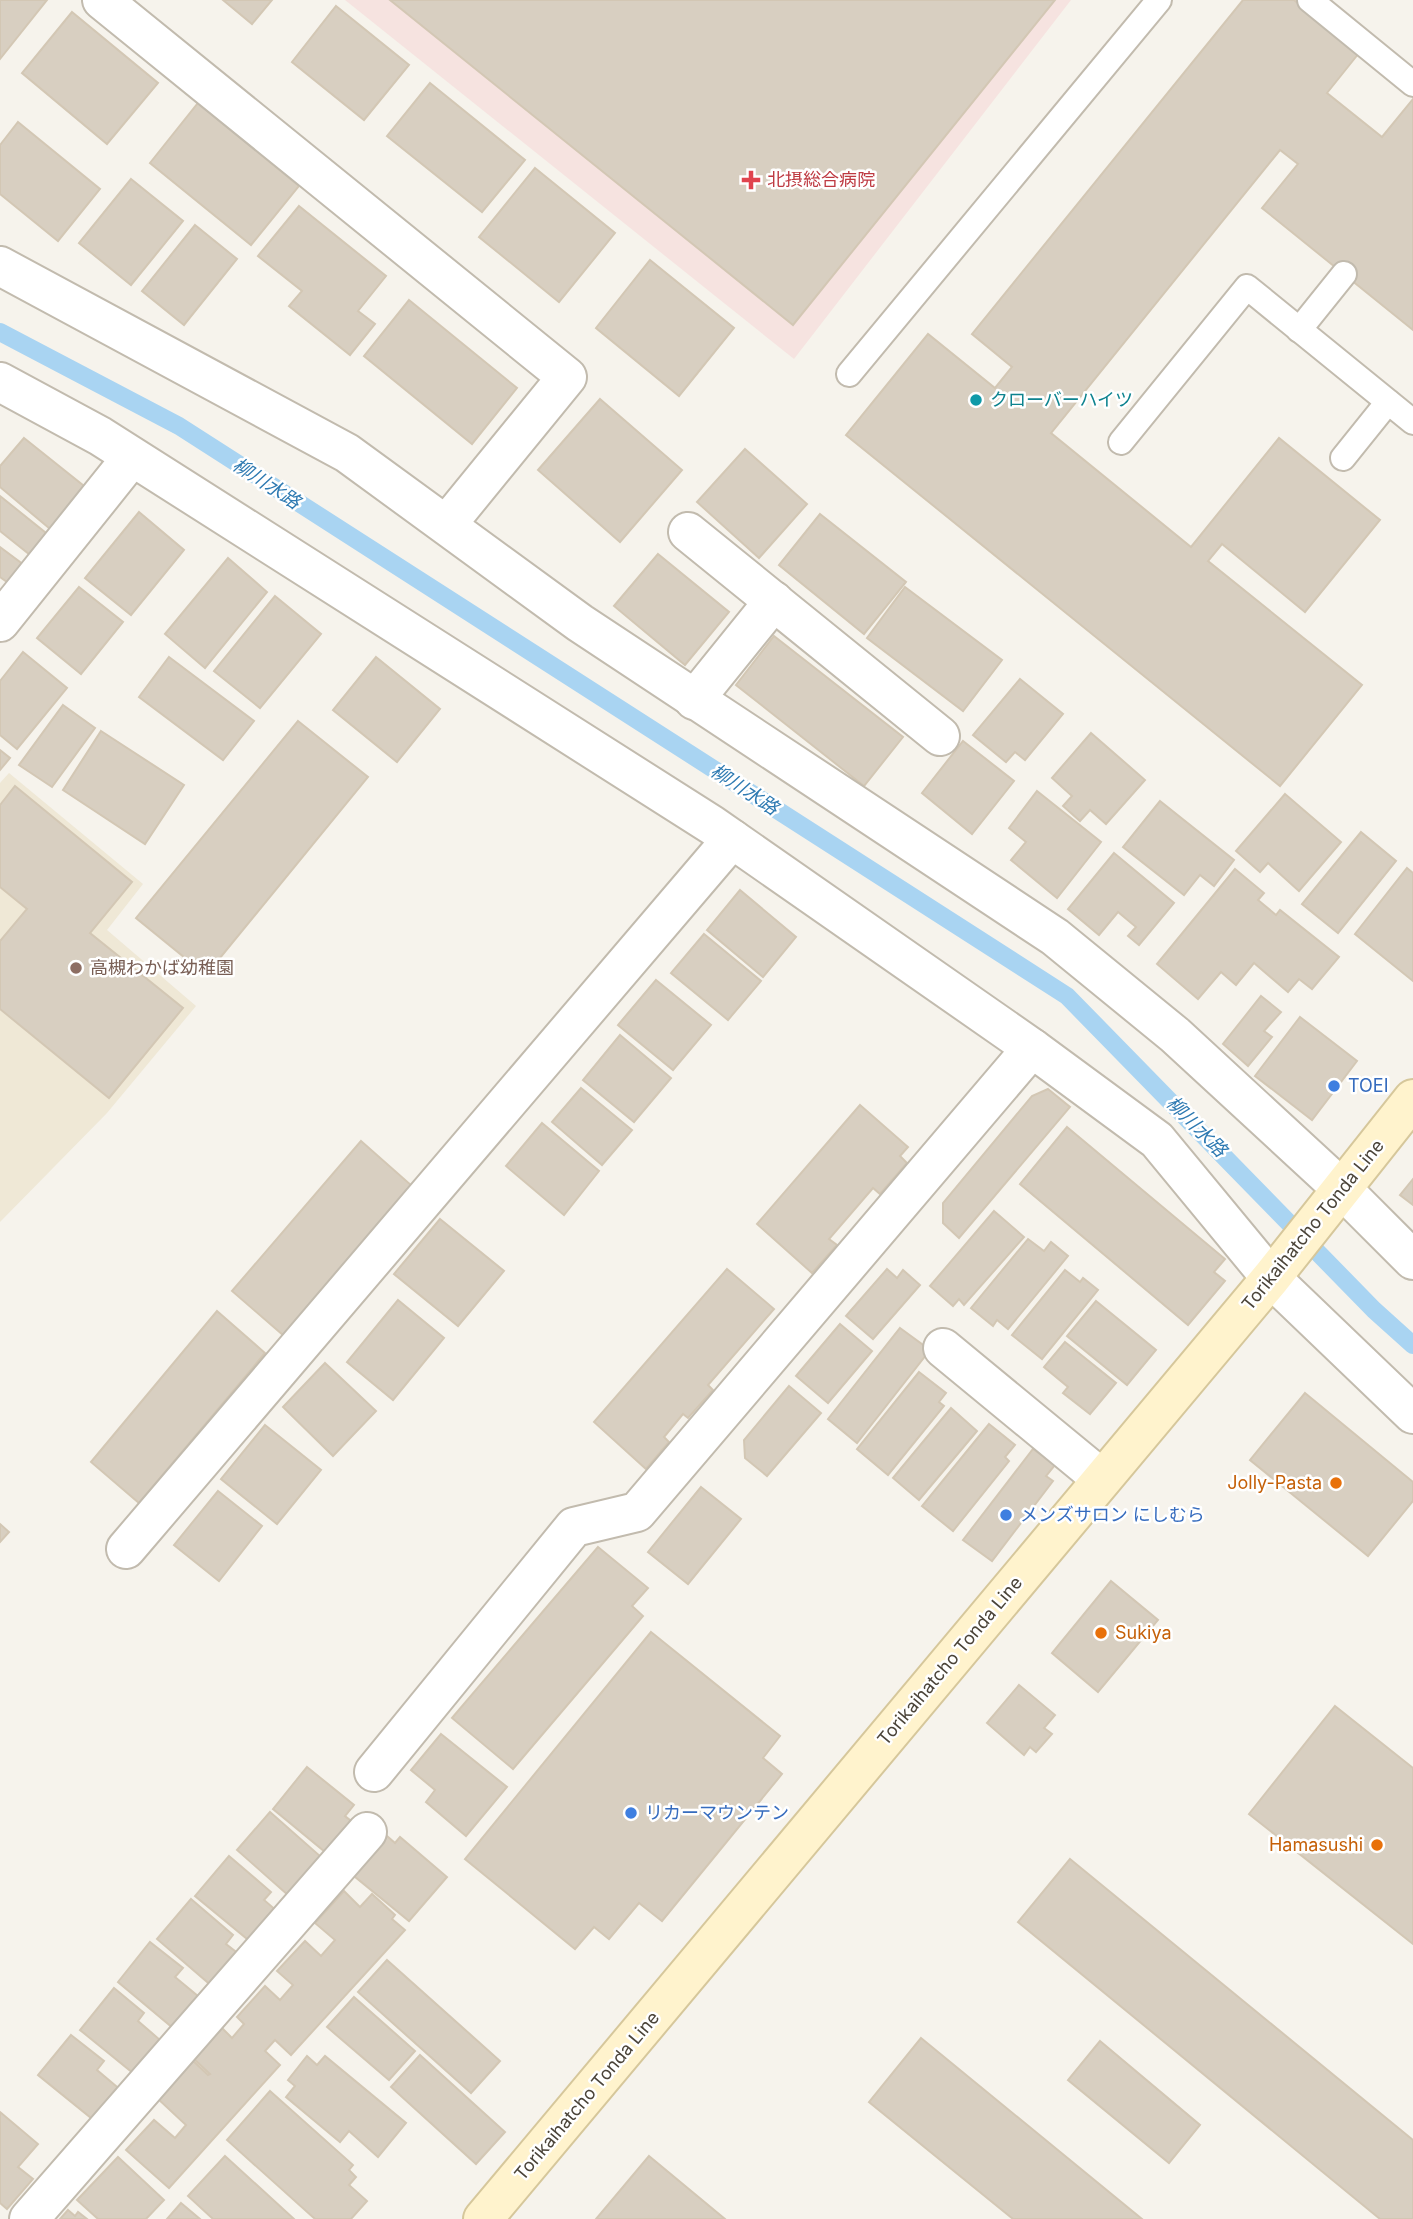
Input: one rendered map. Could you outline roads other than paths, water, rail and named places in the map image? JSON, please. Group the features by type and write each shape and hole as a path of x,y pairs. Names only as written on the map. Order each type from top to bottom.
{"main road":[{"name":"Torikaihatcho Tonda Line","path":"483,2219 1277,1271 1413,1099"}],"street":[{"path":"102,0 567,377 447,524"},
{"path":"0,266 347,453 580,623 1055,937 1175,1035 1334,1199 1413,1260"},
{"path":"1,384 100,436 732,839 1031,1048 1157,1140 1413,1414"},
{"path":"0,622 132,457"},
{"path":"688,532 940,736"},
{"path":"694,700 774,601"},
{"path":"126,1549 732,839"},
{"path":"374,1772 574,1527 637,1512 1031,1048"},
{"path":"943,1348 1102,1479"},
{"path":"29,2219 367,1832"}],"lane":[{"path":"849,374 1159,0"},
{"path":"1310,0 1413,83"},
{"path":"1299,330 1344,274"},
{"path":"1121,442 1247,287 1413,422"},
{"path":"1343,458 1388,402"}],"waterway":[{"name":"柳川水路","path":"0,332 179,426 1067,996 1374,1310 1413,1345"}],"place":[{"name":"北摂総合病院","path":"751,180"},
{"name":"クローバーハイツ","path":"976,400"},
{"name":"高槻わかば幼稚園","path":"76,968"},
{"name":"TOEI","path":"1334,1086"},
{"name":"Jolly-Pasta","path":"1336,1483"},
{"name":"メンズサロン にしむら","path":"1006,1515"},
{"name":"Sukiya","path":"1101,1633"},
{"name":"リカーマウンテン","path":"631,1813"},
{"name":"Hamasushi","path":"1377,1845"}]}
